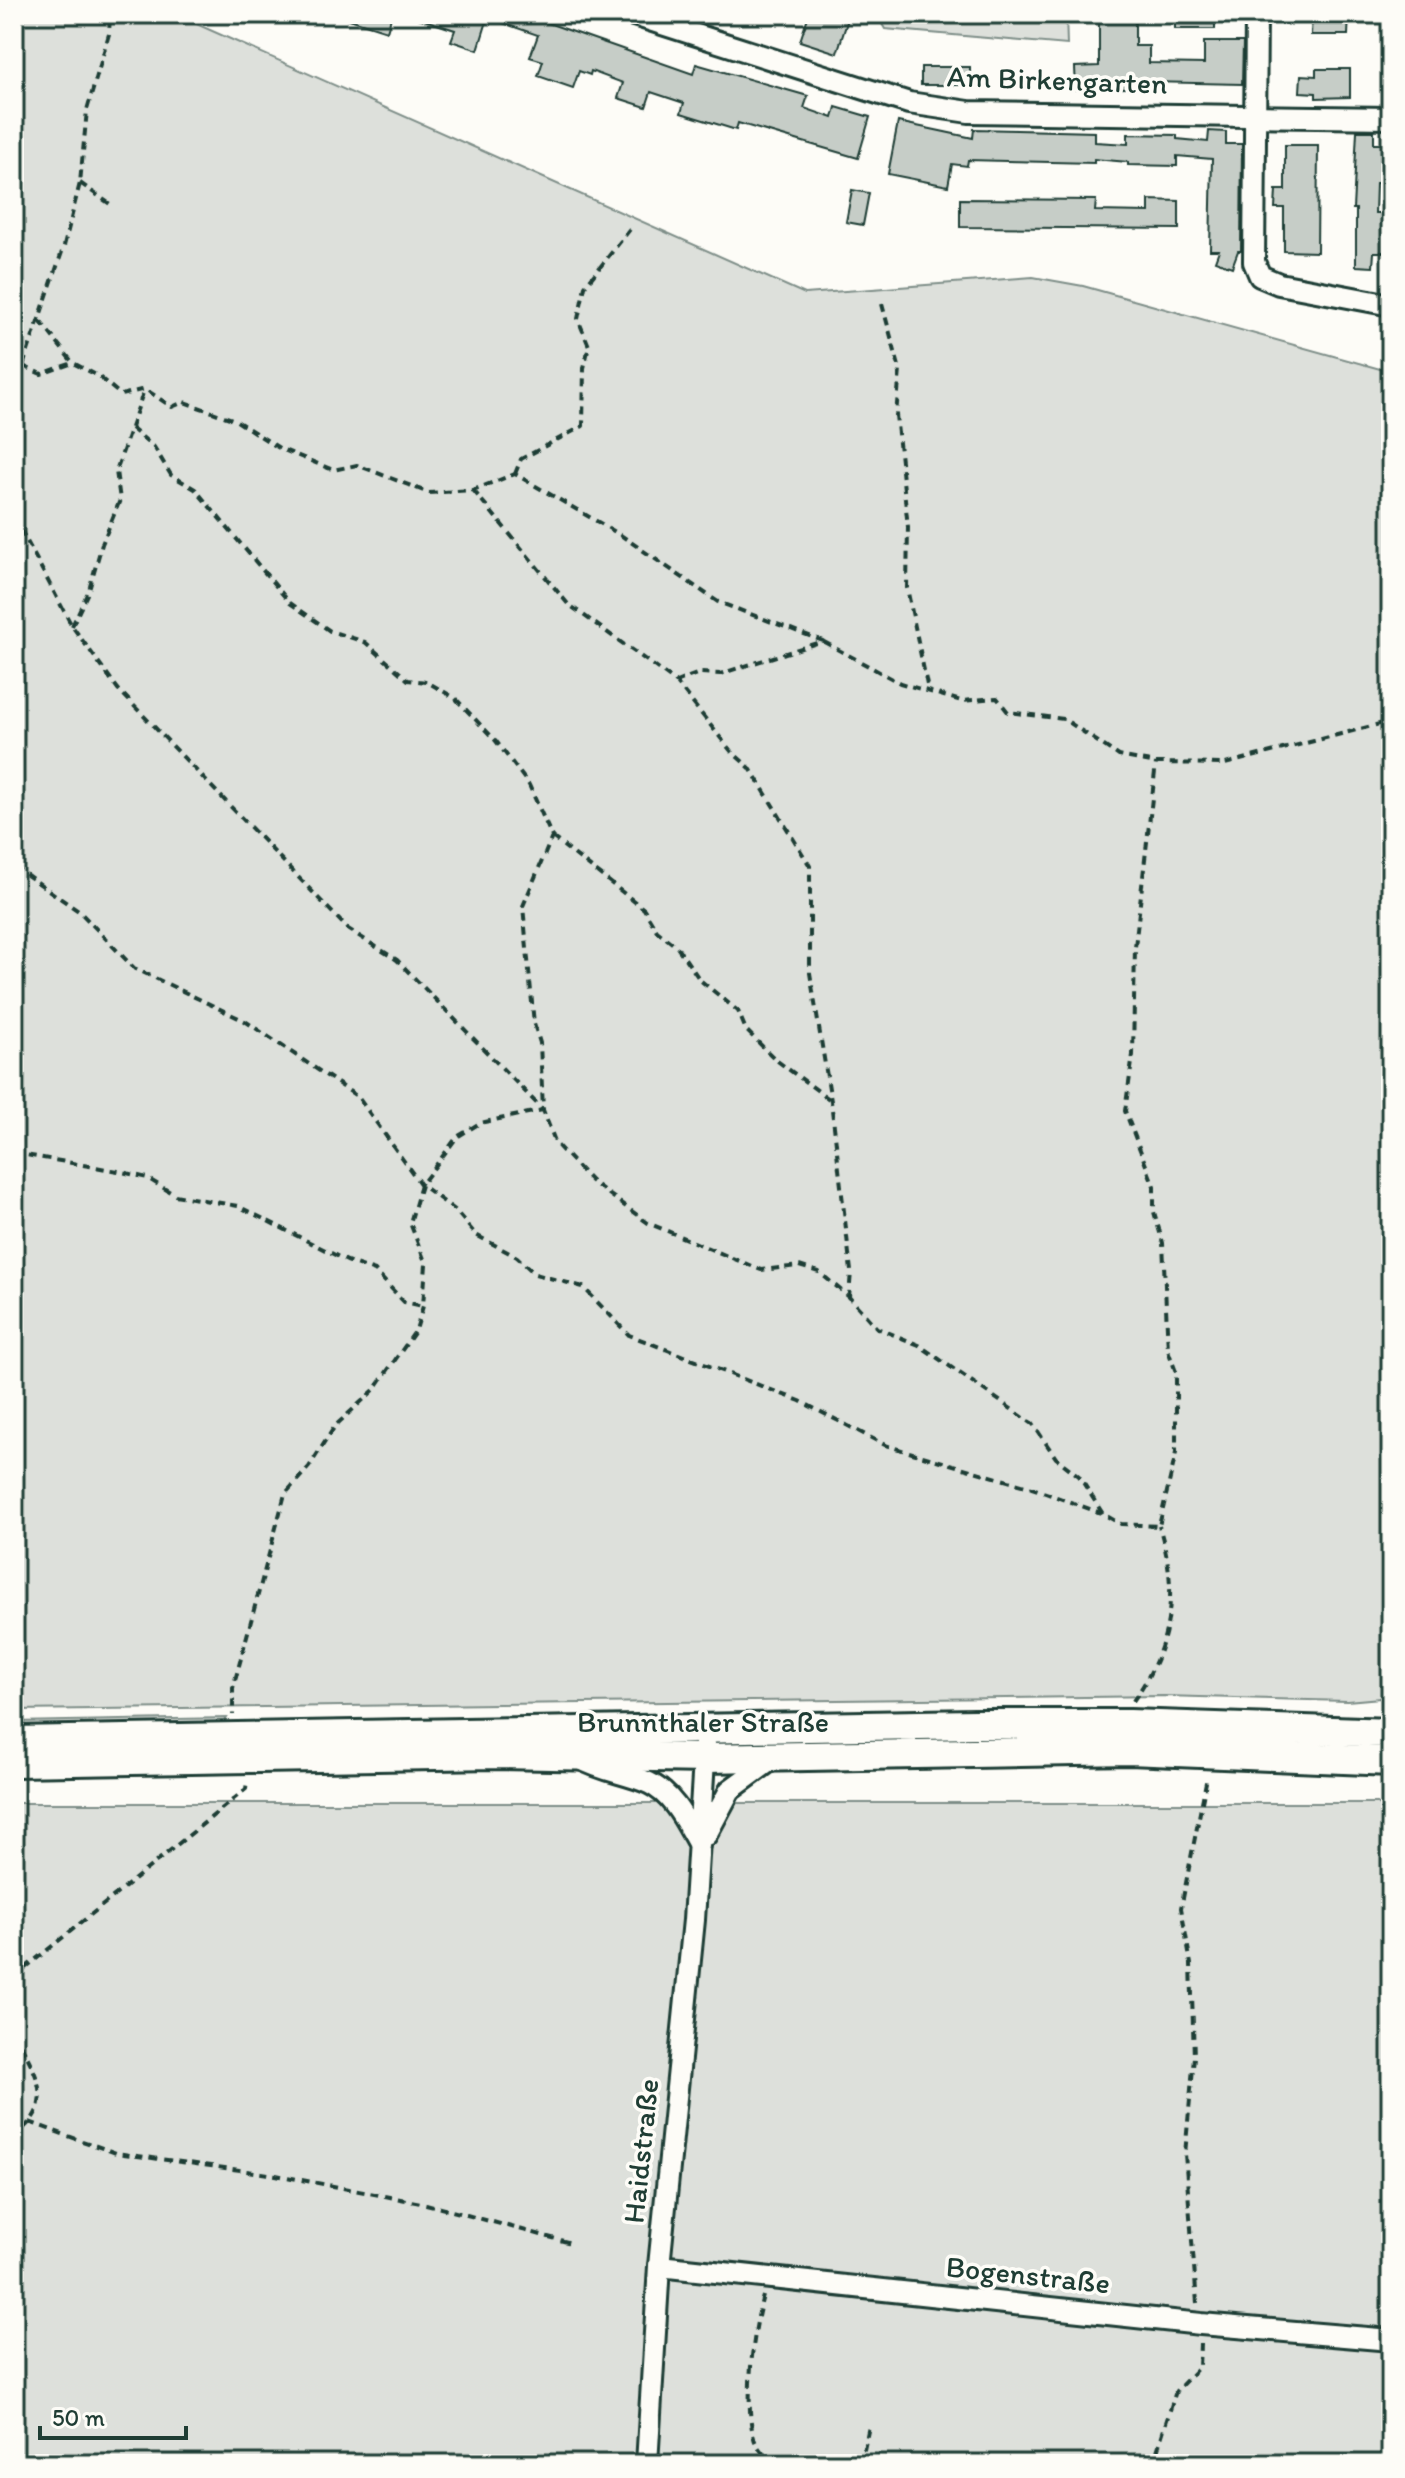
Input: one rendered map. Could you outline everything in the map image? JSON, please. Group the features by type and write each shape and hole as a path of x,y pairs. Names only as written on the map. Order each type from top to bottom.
{"main road":[{"name":"Brunnthaler Straße","path":"14,1741 705,1728 1130,1724 1387,1747"},
{"name":"Brunnthaler Straße","path":"14,1762 494,1754 706,1758 1387,1747"}],"street":[{"name":"Am Birkengarten","path":"631,14 909,103 969,112 1391,118"},
{"path":"1256,14 1254,262 1260,276 1279,284 1391,305"},
{"name":"Haidstraße","path":"647,2464 659,2266 699,1845 706,1758 705,1728"},
{"path":"577,1757 598,1769 652,1785 677,1806 699,1845"},
{"name":"Haidstraße","path":"699,1845 730,1790 775,1757"},
{"name":"Bogenstraße","path":"659,2266 1201,2324 1391,2340"}],"path":[{"path":"14,392 39,321 80,183 87,110 109,34 110,14"},
{"path":"80,183 110,204"},
{"path":"39,321 73,363 98,376 121,395 145,389 172,407 184,402 235,420 279,448 333,470 357,465 429,493 473,490 515,474 521,459 583,426 584,368 589,346 578,319 585,286 631,228"},
{"path":"882,304 900,370 896,415 908,527 907,588 928,690"},
{"path":"23,366 41,374 73,363"},
{"path":"72,626 89,590 102,544 120,500 116,471 145,389"},
{"path":"131,428 154,447 171,475 195,489 290,603 330,631 365,642 408,680 427,682 455,698 496,741 529,785 552,837 644,909 657,931 677,947 700,980 738,1011 746,1030 776,1060 831,1101"},
{"path":"515,474 619,534 718,602 823,641 900,683 961,701 997,698 1008,712 1064,719 1119,756 1156,763 1225,764 1391,721"},
{"path":"473,490 568,604 676,682 731,751 750,768 810,866 810,973 831,1101 851,1271 849,1297"},
{"path":"14,517 72,626 118,689 348,929 397,960 543,1110"},
{"path":"676,682 699,673 720,674 823,641"},
{"path":"1137,1695 1162,1652 1170,1612 1169,1560 1159,1526 1176,1453 1176,1372 1168,1350 1163,1243 1154,1212 1154,1186 1125,1111 1133,1055 1135,947 1156,763"},
{"path":"552,837 523,906 534,1024 540,1043 543,1110 556,1144 591,1181 648,1223 761,1270 799,1266 819,1272 849,1297 877,1328 919,1345 1033,1424 1056,1458 1079,1476 1103,1514"},
{"path":"14,866 80,912 134,968 245,1021 358,1097 421,1185 455,1210 476,1235 517,1257 535,1274 583,1287 629,1335 800,1401 885,1445 1032,1488 1103,1514 1121,1524 1159,1526"},
{"path":"233,1712 236,1675 285,1494 309,1467 335,1426 374,1390 416,1330 423,1306 426,1264 410,1223 421,1185 457,1137 480,1123 543,1110"},
{"path":"14,1153 118,1171 147,1178 175,1195 238,1206 347,1261 375,1271 404,1302 423,1306"},
{"path":"1153,2464 1176,2391 1199,2367 1201,2324 1187,2201 1185,2154 1194,2057 1191,1964 1181,1908 1212,1751"},
{"path":"14,1977 246,1789"},
{"path":"14,2033 41,2082 37,2113 14,2135"},
{"path":"29,2122 116,2153 276,2175 426,2204 571,2243"},
{"path":"768,2278 754,2327 752,2394 754,2440 771,2464"},
{"path":"861,2464 869,2426"}],"shaded area":[{"path":"14,14 174,14 805,294 1033,277 1083,286 1391,372 1391,1697 1347,1701 1164,1696 14,1710"},
{"path":"876,14 1066,14 1067,45 885,29"},
{"path":"227,1718 222,1726 14,1731 14,1722"},
{"path":"14,1803 1377,1803 1391,1816 1391,2464 14,2464"}],"building":[{"path":"346,14 392,14 387,31 346,18"},
{"path":"416,14 535,14 534,18 693,74 696,64 808,96 804,108 833,118 836,107 870,117 858,158 738,123 736,130 681,113 684,103 651,92 646,107 618,98 623,83 591,71 590,75 579,71 573,88 538,76 543,61 530,57 538,35 488,18 478,50 451,41 455,30 415,17"},
{"path":"809,14 832,14 848,19 837,53 800,41"},
{"path":"1099,14 1135,14 1135,46 1149,46 1149,63 1204,64 1204,42 1243,42 1242,84 1149,82 1149,87 1076,90 1075,67 1099,66"},
{"path":"1175,14 1215,14 1215,29 1175,29"},
{"path":"1312,14 1349,14 1348,35 1311,35"},
{"path":"921,67 970,67 970,85 921,85"},
{"path":"1316,69 1350,69 1350,97 1316,98 1316,93 1300,92 1301,75 1316,76"},
{"path":"898,122 973,138 974,129 1095,132 1095,142 1128,144 1128,134 1177,135 1177,139 1208,142 1209,131 1226,132 1226,144 1242,144 1241,251 1238,251 1232,267 1215,261 1219,250 1210,250 1212,159 1177,156 1177,166 1128,165 1128,162 1094,159 1094,163 968,160 967,166 952,164 948,186 888,174"},
{"path":"1357,131 1374,131 1374,144 1391,144 1390,183 1376,183 1375,213 1390,213 1389,252 1374,252 1373,267 1356,266 1356,209 1353,209"},
{"path":"1285,145 1318,145 1317,252 1284,251 1284,208 1275,208 1276,190 1285,190"},
{"path":"852,190 869,193 863,225 846,222"},
{"path":"960,199 1096,200 1095,211 1149,212 1149,200 1179,201 1179,229 960,227"}]}
